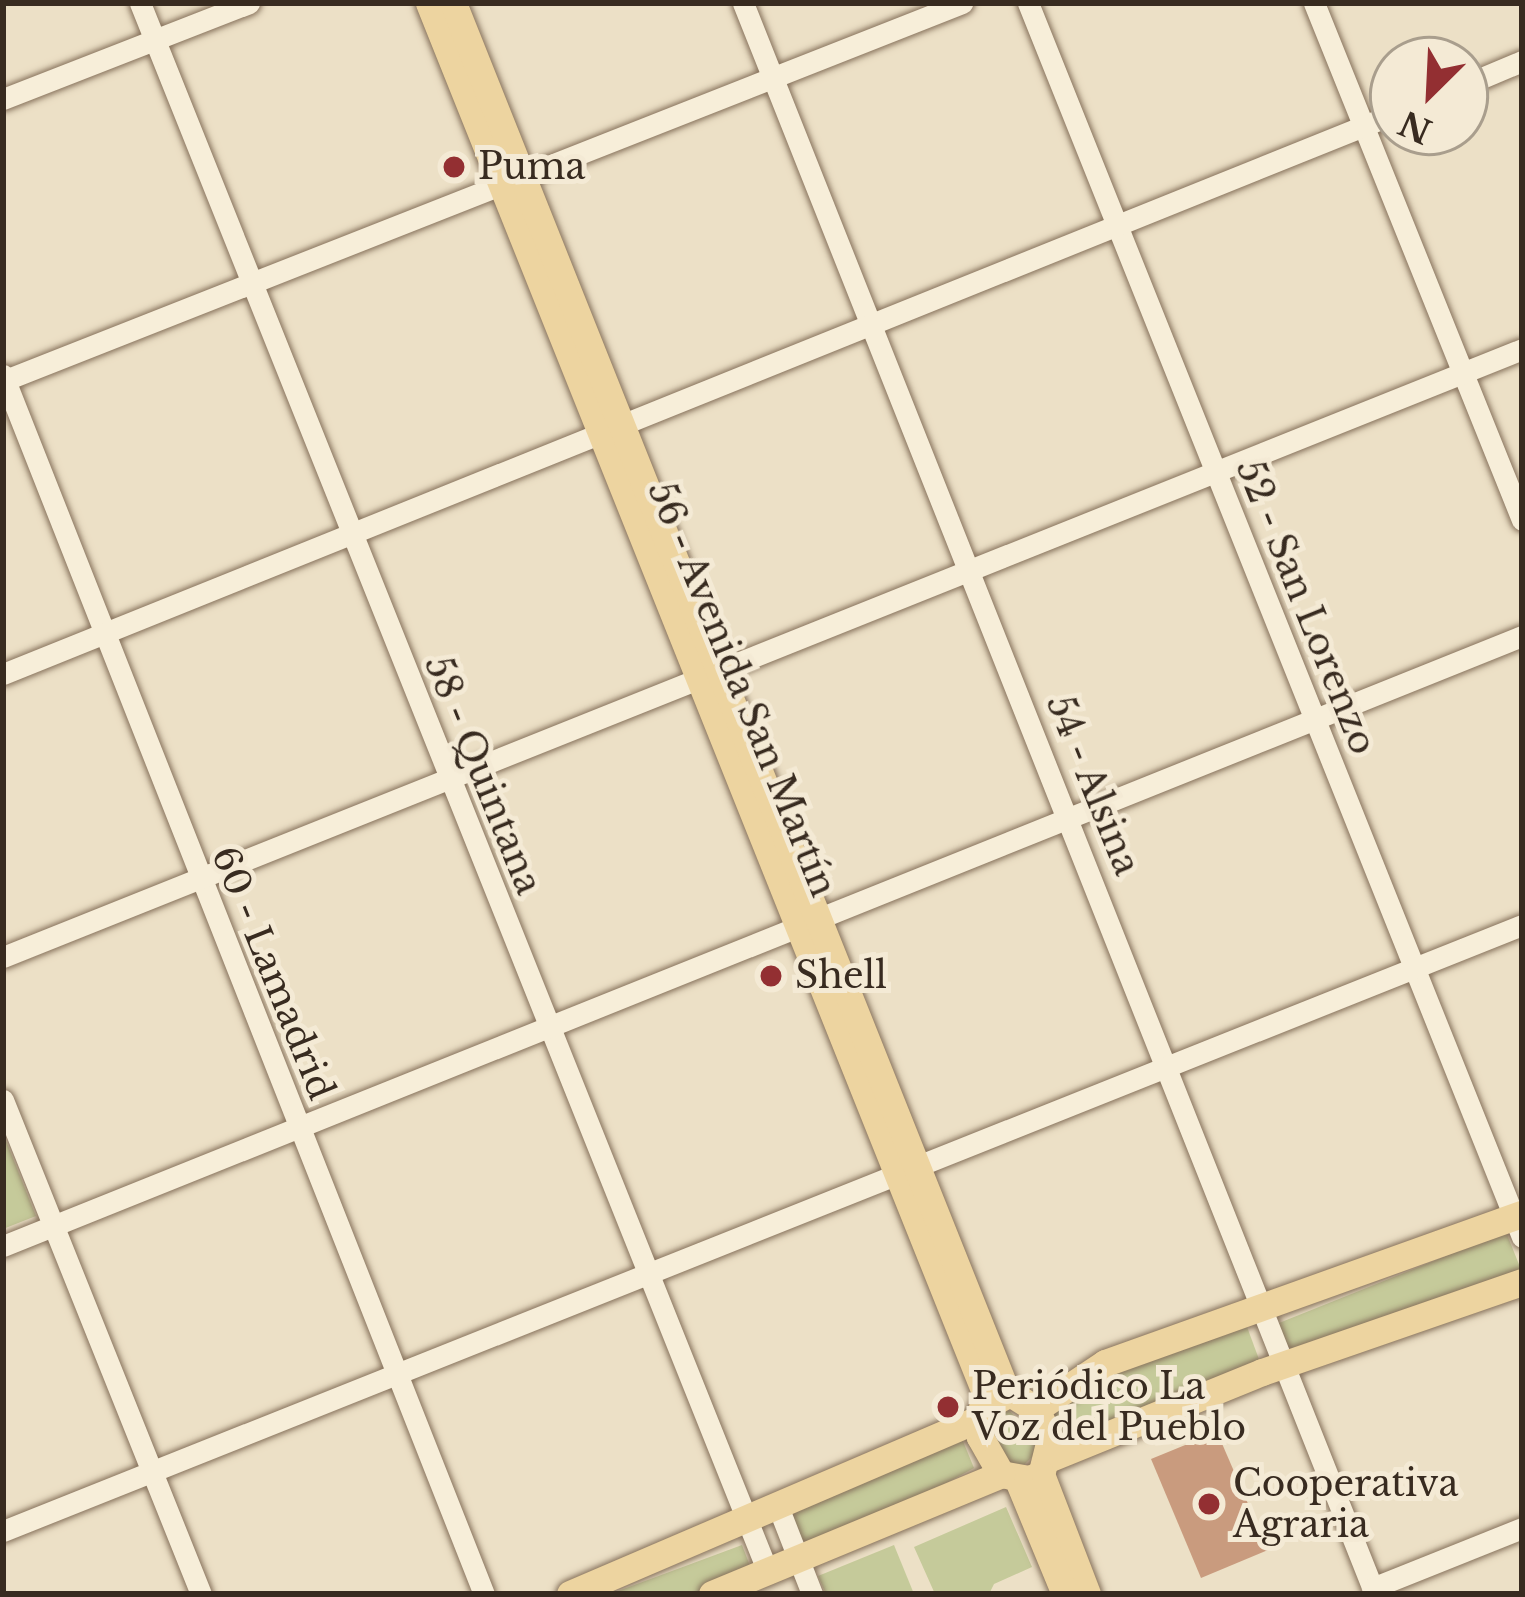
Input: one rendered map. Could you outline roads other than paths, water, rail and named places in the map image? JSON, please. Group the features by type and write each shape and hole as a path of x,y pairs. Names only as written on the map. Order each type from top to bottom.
{"main road":[{"name":"56 - Avenida San Martín","path":"428,3 512,183 613,430 908,1173 991,1404 1027,1472"},
{"name":"56 - Avenida San Martín","path":"453,3 512,183"},
{"path":"570,1594 991,1404 1036,1409 1086,1372 1261,1303 1519,1222"},
{"path":"712,1594 1284,1367 1522,1282"},
{"path":"1027,1472 1050,1439 1036,1409"},
{"path":"1027,1472 1065,1594"},
{"path":"1027,1472 1087,1594"}],"street":[{"name":"58 - Quintana","path":"140,3 767,1570"},
{"path":"3,99 248,3"},
{"name":"54 - Alsina","path":"743,3 1169,1064 1373,1591"},
{"path":"4,379 962,3"},
{"name":"52 - San Lorenzo","path":"1028,3 1519,1222"},
{"path":"1314,3 1522,520"},
{"path":"1489,75 1522,61"},
{"path":"3,674 1369,124"},
{"path":"3,958 1216,476 1522,349"},
{"name":"60 - Lamadrid","path":"4,379 100,634 401,1376 484,1594"},
{"path":"3,1246 1522,636"},
{"path":"3,1531 1522,925"},
{"path":"3,1100 200,1594"},
{"path":"777,1504 812,1594"},
{"path":"1373,1591 1522,1528"}],"place":[{"name":"Puma","path":"454,167"},
{"name":"Shell","path":"771,976"},
{"name":"Periódico La Voz del Pueblo","path":"948,1407"},
{"name":"Cooperativa Agraria","path":"1209,1504"}]}
